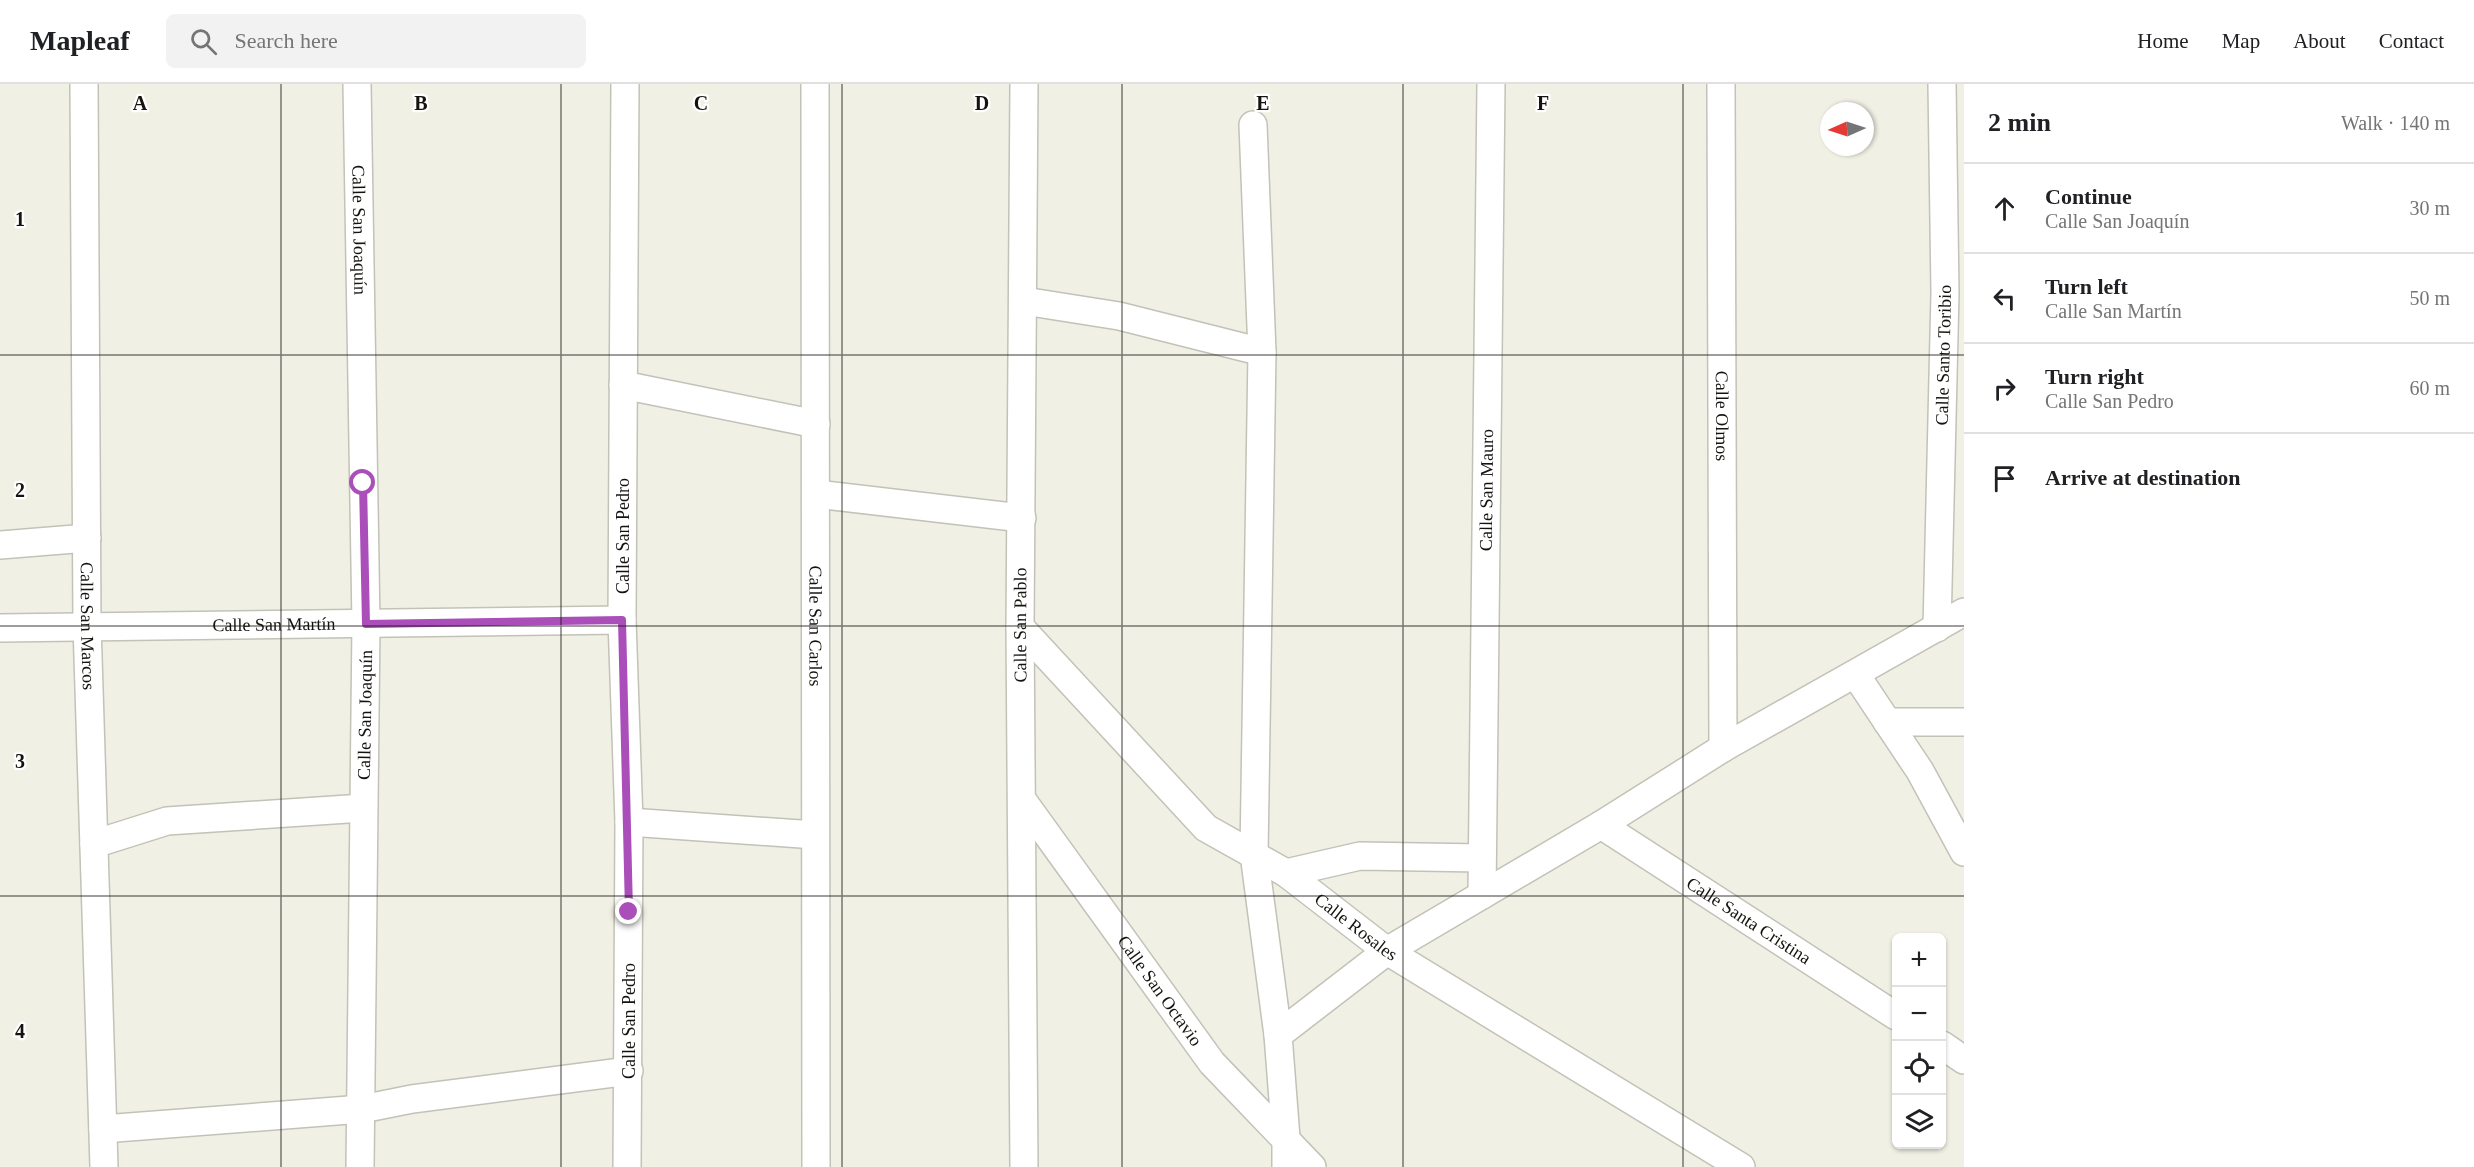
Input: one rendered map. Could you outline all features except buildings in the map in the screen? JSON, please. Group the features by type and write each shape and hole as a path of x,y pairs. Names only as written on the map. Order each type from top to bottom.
{"street":[{"name":"Calle San Marcos","path":"84,84 87,625 104,1167"},
{"name":"Calle San Joaquín","path":"357,84 366,624 360,1167"},
{"name":"Calle San Pedro","path":"625,84 622,620 629,822 627,1167"},
{"name":"Calle San Carlos","path":"815,84 816,1167"},
{"name":"Calle San Pablo","path":"1024,84 1020,627 1024,1167"},
{"name":"Calle San Mauro","path":"1482,895 1491,84"},
{"name":"Calle Olmos","path":"1721,84 1723,748"},
{"name":"Calle Santo Toribio","path":"1937,628 1955,294 1942,84"},
{"path":"1253,125 1262,352 1254,854 1278,1035 1286,1167"},
{"path":"1024,301 1119,316 1262,352"},
{"path":"623,385 816,424"},
{"path":"816,494 1022,518"},
{"path":"0,545 87,538"},
{"path":"1278,1035 1387,951 1601,825 1723,748 1964,612"},
{"name":"Calle San Martín","path":"0,628 87,625 622,620"},
{"name":"Calle Rosales","path":"1020,627 1206,828 1227,842 1254,854 1286,873 1387,951 1741,1167"},
{"path":"1856,675 1920,771 1964,852"},
{"path":"1887,722 1964,722"},
{"name":"Calle San Octavio","path":"1023,801 1212,1063 1312,1167"},
{"path":"94,844 167,821 363,808"},
{"path":"629,822 815,835"},
{"name":"Calle Santa Cristina","path":"1601,825 1892,1013"},
{"path":"1286,873 1360,856 1481,858"},
{"path":"1946,1049 1964,1060"},
{"path":"103,1129 362,1109 412,1099 629,1071"}],"route":[{"path":"363,483 366,624 622,620 629,822 629,912"}]}
